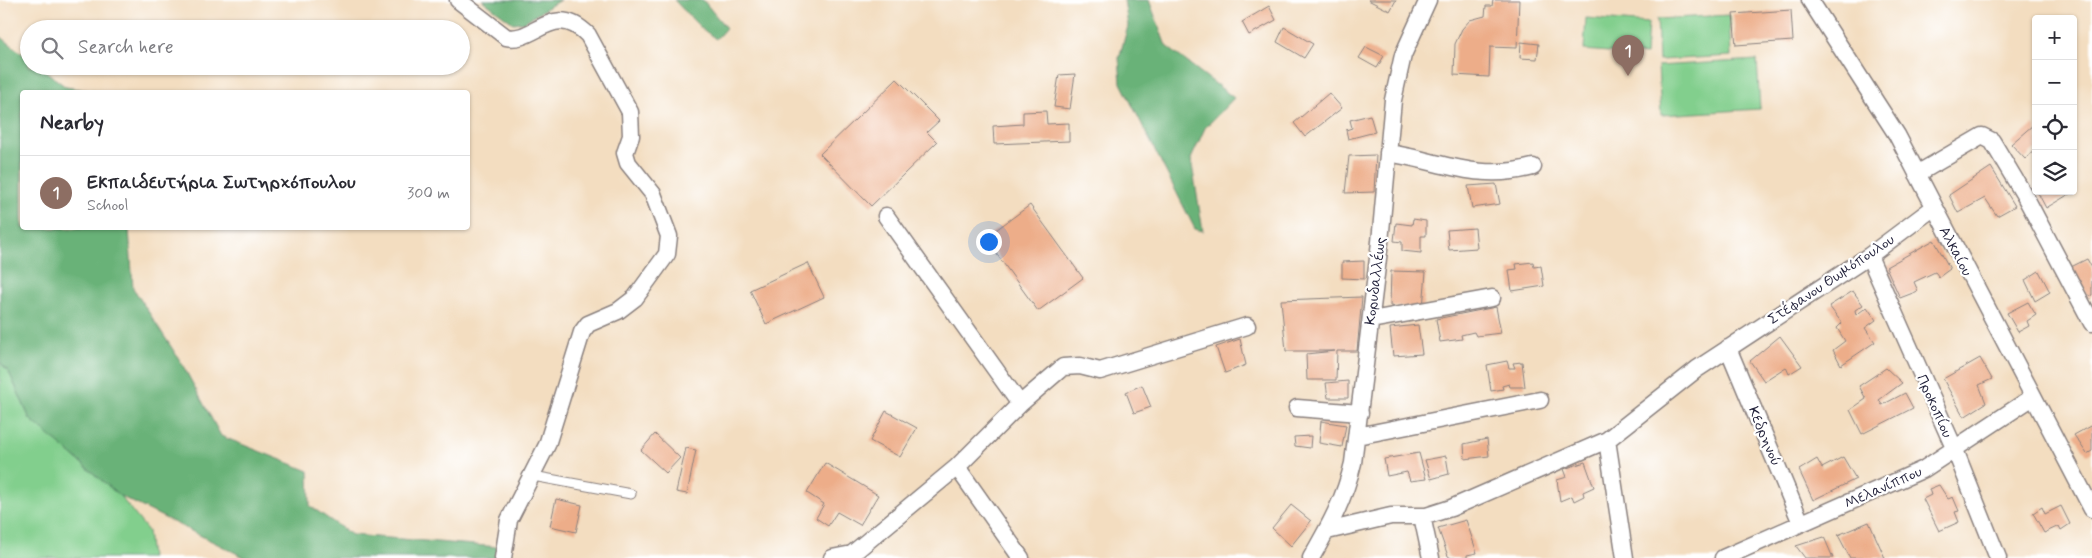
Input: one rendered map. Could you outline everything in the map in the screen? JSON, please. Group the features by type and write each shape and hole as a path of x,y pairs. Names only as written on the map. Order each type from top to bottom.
{"street":[{"path":"458,0 506,37 516,38 544,25 558,22 576,26 588,35 630,112 631,136 625,153 628,163 653,194 670,236 667,254 635,298 618,311 588,324 582,332 547,445 533,476 509,520 503,558"},
{"name":"Κορυδαλλέως","path":"1312,558 1346,491 1360,413 1393,100 1401,62 1428,0"},
{"name":"Αλκαίου","path":"1810,0 1878,103 2092,509"},
{"path":"1917,174 1982,136 1992,142 2026,198 2092,323"},
{"path":"1388,153 1417,157 1474,173 1507,172 1533,167"},
{"name":"Στέφανου Θωμόπουλου","path":"1327,531 1390,516 1422,516 1451,508 1607,440 1680,381 1869,256 1933,208"},
{"path":"886,216 1020,404"},
{"name":"Προκοπίου","path":"1869,256 1955,450 1998,558"},
{"path":"1371,320 1492,298"},
{"path":"832,558 852,554 957,467 1020,404 1062,367 1080,366 1100,371 1247,326"},
{"name":"Κεδρηνού","path":"1728,348 1802,523"},
{"name":"Μελανίππου","path":"1723,558 1917,472 1955,450 2033,397"},
{"path":"1357,436 1540,400"},
{"path":"1297,408 1360,413"},
{"path":"1607,440 1625,558"},
{"path":"957,467 1021,558"},
{"path":"1422,516 1431,558"}],"lane":[{"path":"533,476 631,494"}],"green space":[{"path":"482,0 560,0 524,22 513,23"},
{"path":"674,0 703,0 726,28 716,39 701,28"},
{"path":"1124,0 1149,0 1166,46 1234,98 1205,128 1191,159 1203,231 1195,229 1121,83 1119,58 1128,26"},
{"path":"1729,15 1731,56 1659,60 1657,19"},
{"path":"1586,18 1648,23 1646,55 1584,50"},
{"path":"0,36 20,52 20,75 51,75 66,87 85,90 20,90 20,230 129,230 133,288 181,362 221,436 309,471 310,506 352,535 499,547 498,558 246,558 120,496 30,419 9,372 0,362"},
{"path":"1757,60 1760,109 1661,115 1658,66"},
{"path":"0,362 9,372 30,419 120,496 148,531 151,558 0,558"}],"building":[{"path":"1368,0 1396,0 1390,11"},
{"path":"1493,0 1519,0 1517,48 1490,47 1489,77 1454,75 1455,44 1462,29 1470,20 1485,16 1486,6 1492,6"},
{"path":"1269,6 1276,20 1249,35 1242,22"},
{"path":"1791,10 1793,41 1736,45 1733,14"},
{"path":"1284,27 1313,44 1304,58 1277,42"},
{"path":"1521,42 1539,44 1537,59 1520,58"},
{"path":"1366,47 1384,56 1377,68 1359,58"},
{"path":"1075,74 1070,109 1054,107 1059,75"},
{"path":"897,79 939,121 927,132 937,142 871,206 820,154"},
{"path":"1329,93 1342,108 1305,137 1294,123"},
{"path":"1046,111 1047,124 1069,123 1069,141 994,144 993,126 1023,124 1023,112"},
{"path":"1370,115 1375,132 1348,139 1346,130 1352,128 1350,120"},
{"path":"2032,126 2032,153 2025,159 2011,144"},
{"path":"1376,155 1374,192 1345,193 1349,156"},
{"path":"1991,167 2015,206 1997,216 1985,198 1958,213 1949,195"},
{"path":"1496,184 1500,204 1472,208 1468,186"},
{"path":"2039,195 2068,195 2046,208"},
{"path":"1030,205 1083,278 1038,311 985,238"},
{"path":"1413,219 1426,221 1426,236 1421,236 1421,253 1402,251 1402,242 1394,241 1396,223 1412,225"},
{"path":"1475,228 1477,248 1449,250 1447,230"},
{"path":"1934,240 1950,269 1939,277 1935,272 1914,282 1918,291 1900,298 1886,267"},
{"path":"2087,259 2092,268 2092,295 2088,297 2071,267"},
{"path":"1364,261 1364,279 1342,278 1342,262"},
{"path":"1533,262 1534,267 1541,266 1544,286 1512,291 1509,270 1517,269 1516,264"},
{"path":"808,263 824,297 766,324 750,290"},
{"path":"1391,271 1426,272 1423,308 1390,306"},
{"path":"2039,271 2050,292 2035,301 2025,280"},
{"path":"1853,291 1863,305 1855,310 1856,315 1867,307 1876,320 1865,328 1875,342 1841,365 1833,350 1845,341 1837,328 1842,323 1829,306"},
{"path":"1362,297 1357,351 1337,351 1336,380 1307,380 1306,354 1335,351 1286,351 1281,300"},
{"path":"2028,302 2036,315 2027,321 2029,326 2018,332 2007,313"},
{"path":"1496,307 1501,333 1476,336 1474,332 1461,335 1462,339 1440,342 1436,319"},
{"path":"1418,325 1422,354 1393,356 1390,328"},
{"path":"1780,336 1802,366 1789,374 1786,367 1764,381 1750,361"},
{"path":"1240,339 1246,365 1225,373 1216,347"},
{"path":"1980,358 1992,379 1979,385 1986,403 1964,417 1943,379"},
{"path":"1507,361 1509,368 1515,368 1513,363 1522,362 1525,387 1510,387 1509,384 1502,386 1503,389 1491,391 1487,365"},
{"path":"1886,368 1902,383 1879,400 1882,405 1905,393 1913,408 1862,434 1850,410 1866,399 1859,386"},
{"path":"1348,381 1348,398 1328,398 1326,383"},
{"path":"1142,385 1151,407 1134,413 1126,392"},
{"path":"886,411 917,428 900,457 870,441"},
{"path":"1321,421 1346,425 1342,447 1319,443"},
{"path":"2092,425 2092,451 2087,454 2074,435"},
{"path":"655,434 680,458 666,473 641,450"},
{"path":"1311,436 1310,448 1295,446 1294,437"},
{"path":"1487,439 1489,456 1465,459 1464,444"},
{"path":"686,448 696,450 687,494 676,492"},
{"path":"1419,453 1426,479 1410,481 1407,472 1387,476 1384,459"},
{"path":"1446,456 1449,474 1431,479 1425,460"},
{"path":"1843,457 1856,479 1813,500 1799,470 1817,459 1822,468"},
{"path":"1585,462 1594,487 1583,492 1584,496 1574,501 1572,496 1560,501 1557,480 1567,477 1564,469"},
{"path":"825,463 878,495 860,525 837,512 828,526 816,518 824,504 807,493"},
{"path":"1939,485 1948,499 1953,497 1959,511 1955,512 1959,522 1939,531 1923,499 1931,495 1929,489"},
{"path":"556,499 582,505 576,532 550,526"},
{"path":"1291,505 1311,521 1291,546 1272,528"},
{"path":"2061,506 2070,524 2061,530 2059,526 2044,533 2033,513 2042,507 2045,514"},
{"path":"1466,520 1477,553 1467,555 1467,558 1451,558 1448,556 1438,528"},
{"path":"1869,522 1885,558 1850,558 1838,535"},
{"path":"1824,537 1833,558 1805,558 1796,546"}],"place":[{"name":"Εκπαιδευτήρια Σωτηρχόπουλου","path":"1628,76"}]}
